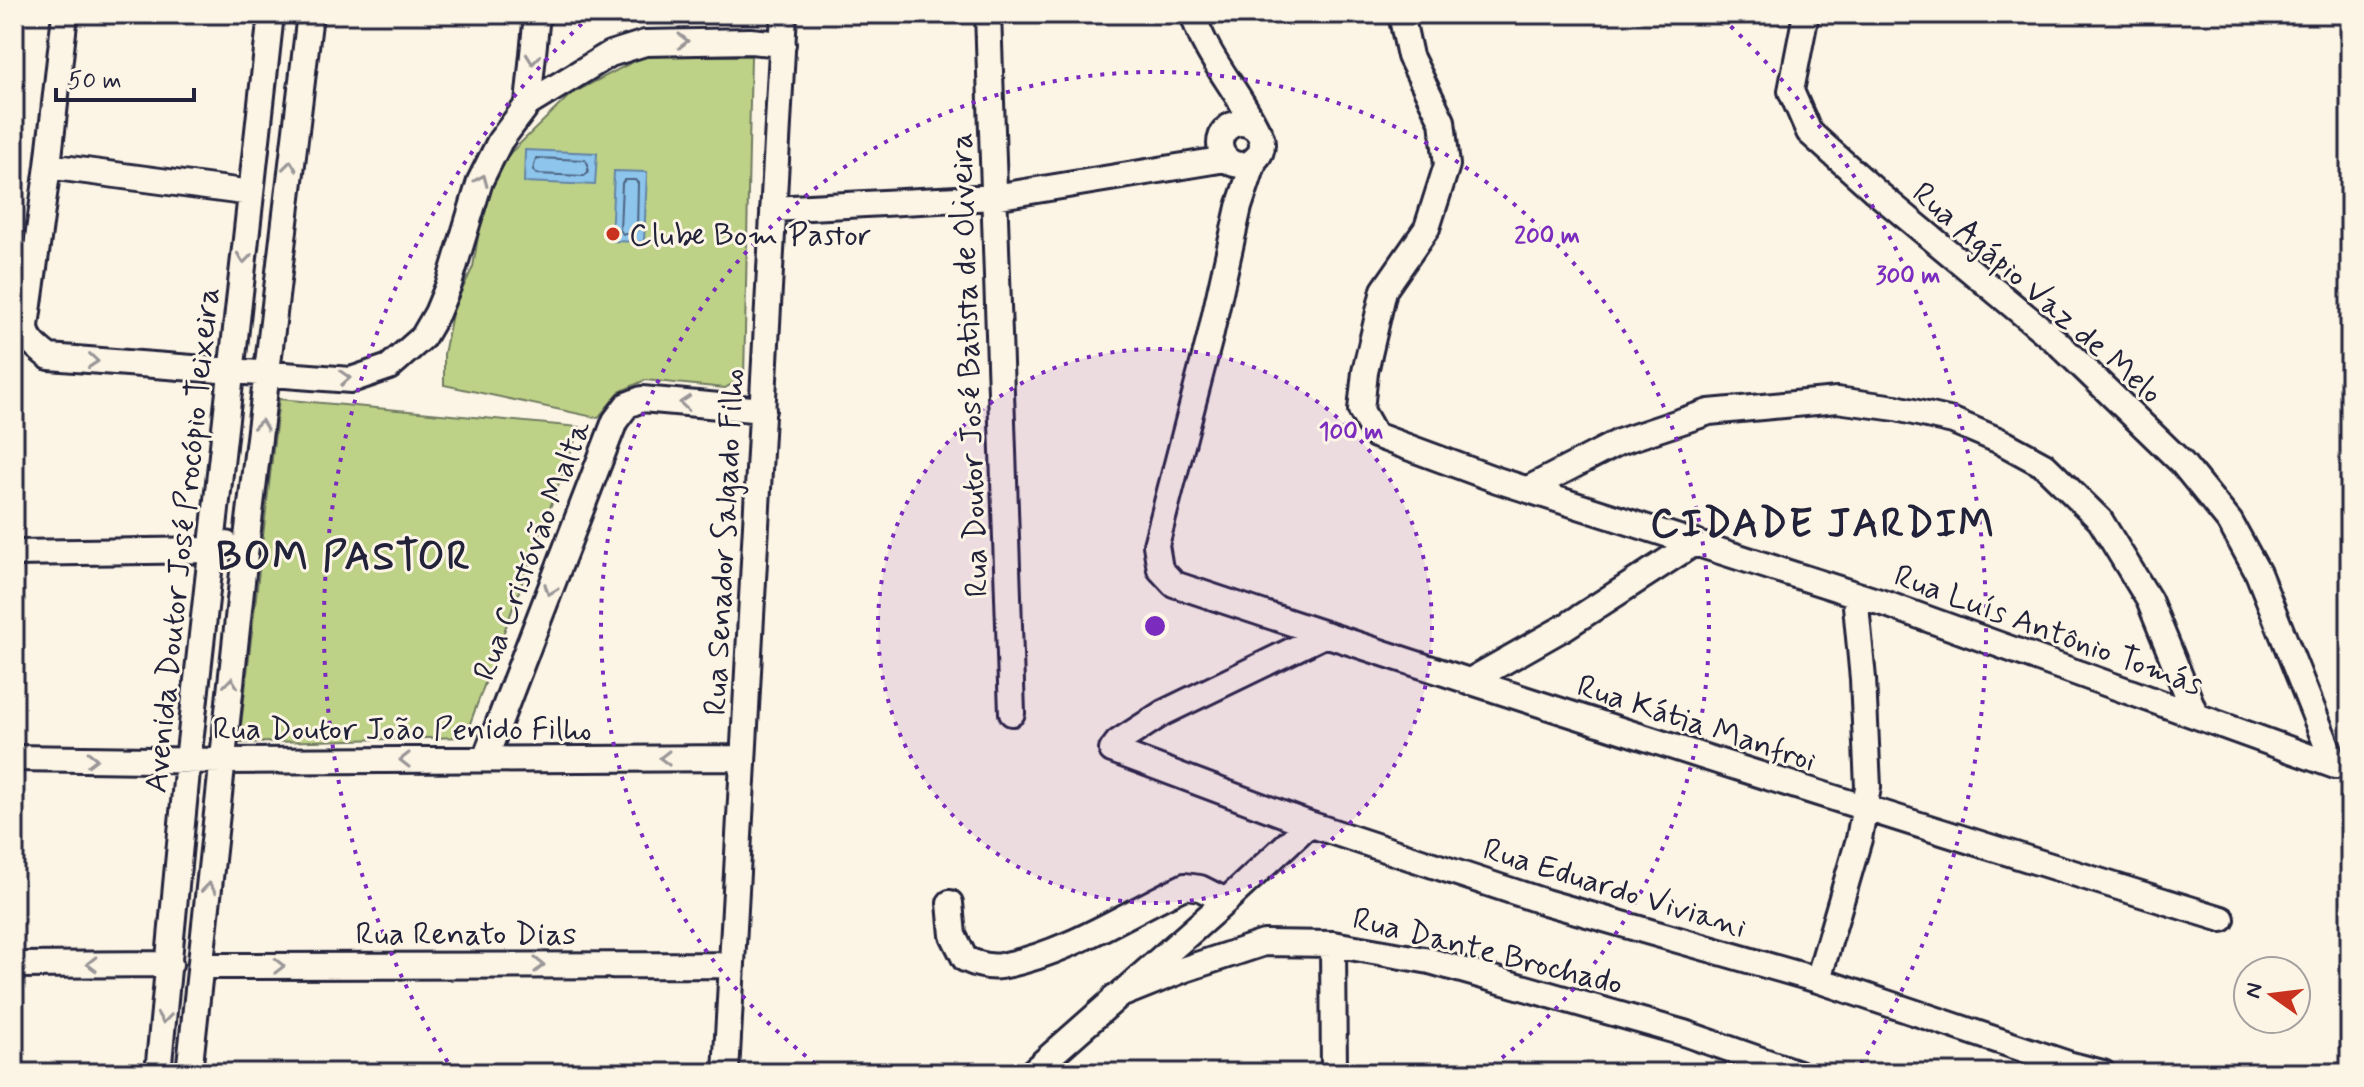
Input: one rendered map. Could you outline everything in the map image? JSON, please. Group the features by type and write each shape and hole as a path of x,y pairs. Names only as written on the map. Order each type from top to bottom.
{"street":[{"path":"65,14 26,332 35,346 49,357 351,380 389,367 423,337 449,284 480,181 500,141 528,104 610,54 645,43 750,41 783,44"},
{"name":"Avenida Doutor José Procópio Teixeira","path":"158,1073 188,761 271,14"},
{"name":"Avenida Doutor José Procópio Teixeira","path":"189,1073 310,14"},
{"path":"528,104 537,14"},
{"name":"Rua Senador Salgado Filho","path":"726,1073 784,14"},
{"name":"Rua Doutor José Batista de Oliveira","path":"988,14 1012,713"},
{"path":"773,209 994,197 1240,161 1261,148 1257,130 1203,44 1193,14"},
{"name":"Rua Luís Antônio Tomás","path":"1401,14 1410,56 1442,121 1447,165 1427,228 1384,290 1365,372 1361,410 1375,435 1497,480 1855,595 2335,766"},
{"name":"Rua Agápio Vaz de Melo","path":"1806,14 1791,91 1809,132 2058,343 2182,463 2230,522 2258,573 2335,766"},
{"path":"266,54 304,59"},
{"path":"1232,86 1229,127 1220,141 1222,153 1240,161"},
{"path":"1229,127 1240,123 1257,130"},
{"name":"Rua Kátia Manfroi","path":"1240,161 1239,207 1210,337 1156,545 1160,569 1174,584 1864,809 2222,919"},
{"path":"48,166 251,193"},
{"name":"Rua Cristóvão Malta","path":"485,759 615,421 627,405 642,399 763,410"},
{"path":"1528,489 1619,442 1709,412 1837,400 1896,408 1953,421 2000,441 2044,465 2100,520 2149,600 2196,716"},
{"path":"1468,682 1565,627 1696,542"},
{"path":"14,553 212,550 226,561 246,554"},
{"path":"1818,980 1859,839 1868,787 1855,595"},
{"name":"Rua Eduardo Viviani","path":"1326,634 1163,713 1118,742 1112,750 1309,824 1545,902 1818,980 2103,1073"},
{"name":"Rua Doutor João Penido Filho","path":"14,758 223,761 743,758"},
{"path":"1031,1073 1309,824"},
{"path":"950,903 953,935 965,959 979,965 999,967 1082,940 1185,886 1200,888 1226,901"},
{"name":"Rua Dante Brochado","path":"1115,997 1185,969 1264,943 1333,944 1430,961 1684,1033 1798,1073"},
{"path":"1333,944 1334,1073"},
{"path":"14,965 170,964"},
{"name":"Rua Renato Dias","path":"201,966 732,965"}],"green space":[{"name":"Clube Bom Pastor","path":"644,56 751,56 744,377 725,388 645,380 619,392 598,418 444,385 444,354 453,309 473,267 484,201 507,156 571,94"},
{"path":"279,399 580,427 465,737 239,743"}],"water":[{"path":"525,150 597,153 595,185 524,182"},
{"path":"614,171 647,172 644,242 611,241"}],"place":[{"name":"Clube Bom Pastor","path":"613,234"}],"district":[{"name":"CIDADE JARDIM","path":"1823,522"},
{"name":"BOM PASTOR","path":"344,555"}]}
